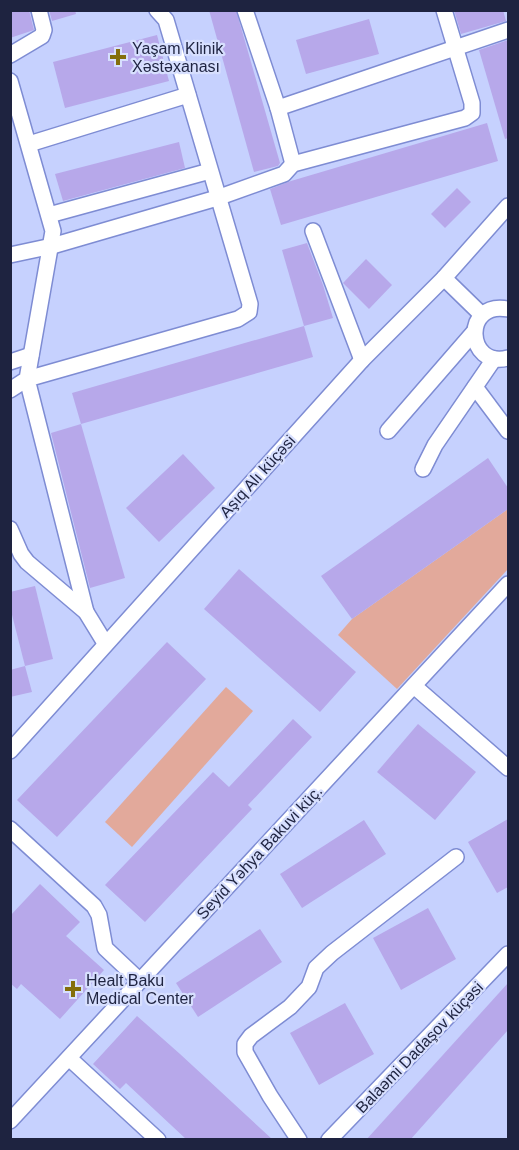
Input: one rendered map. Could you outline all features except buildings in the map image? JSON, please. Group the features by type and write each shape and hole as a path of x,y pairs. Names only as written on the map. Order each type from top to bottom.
{"street":[{"path":"10,56 42,36 44,30 39,10"},
{"path":"10,390 27,379 238,319 249,312 250,304 166,20 157,10"},
{"path":"244,10 278,108 293,164"},
{"path":"10,255 52,246 217,198 284,174 293,164 465,118 472,113 472,103 444,10"},
{"path":"278,108 508,30"},
{"path":"10,81 53,231 27,379 86,612 105,643"},
{"path":"29,144 188,95"},
{"path":"50,215 210,171"},
{"name":"Aşıq Alı küçəsi","path":"10,751 362,360 444,278 508,206"},
{"path":"314,231 362,360"},
{"path":"444,278 482,315"},
{"path":"501,358 485,355 475,341 474,332 476,323 482,315 505,305"},
{"path":"388,431 474,332"},
{"path":"10,362 31,355"},
{"path":"423,470 435,445 475,387 501,358"},
{"path":"475,387 508,431"},
{"path":"10,529 21,555 27,562 86,612"},
{"name":"Seyid Yəhya Bakuvi küç.","path":"10,1121 508,584"},
{"path":"414,686 508,768"},
{"path":"10,829 94,906 99,915 105,948 140,981"},
{"path":"299,1140 250,1061 245,1052 245,1044 251,1036 290,1007 309,987 316,968 332,953 456,857"},
{"name":"Balaəmi Dadaşov küçəsi","path":"329,1140 508,954"},
{"path":"69,1058 158,1140"}],"shaded area":[{"path":"508,509 508,569 397,689 338,635 352,619"},
{"path":"226,687 253,711 132,847 105,822"}],"place":[{"name":"Yaşam Klinik Xəstəxanası","path":"118,57"},
{"name":"Healt Baku Medical Center","path":"73,989"}]}
